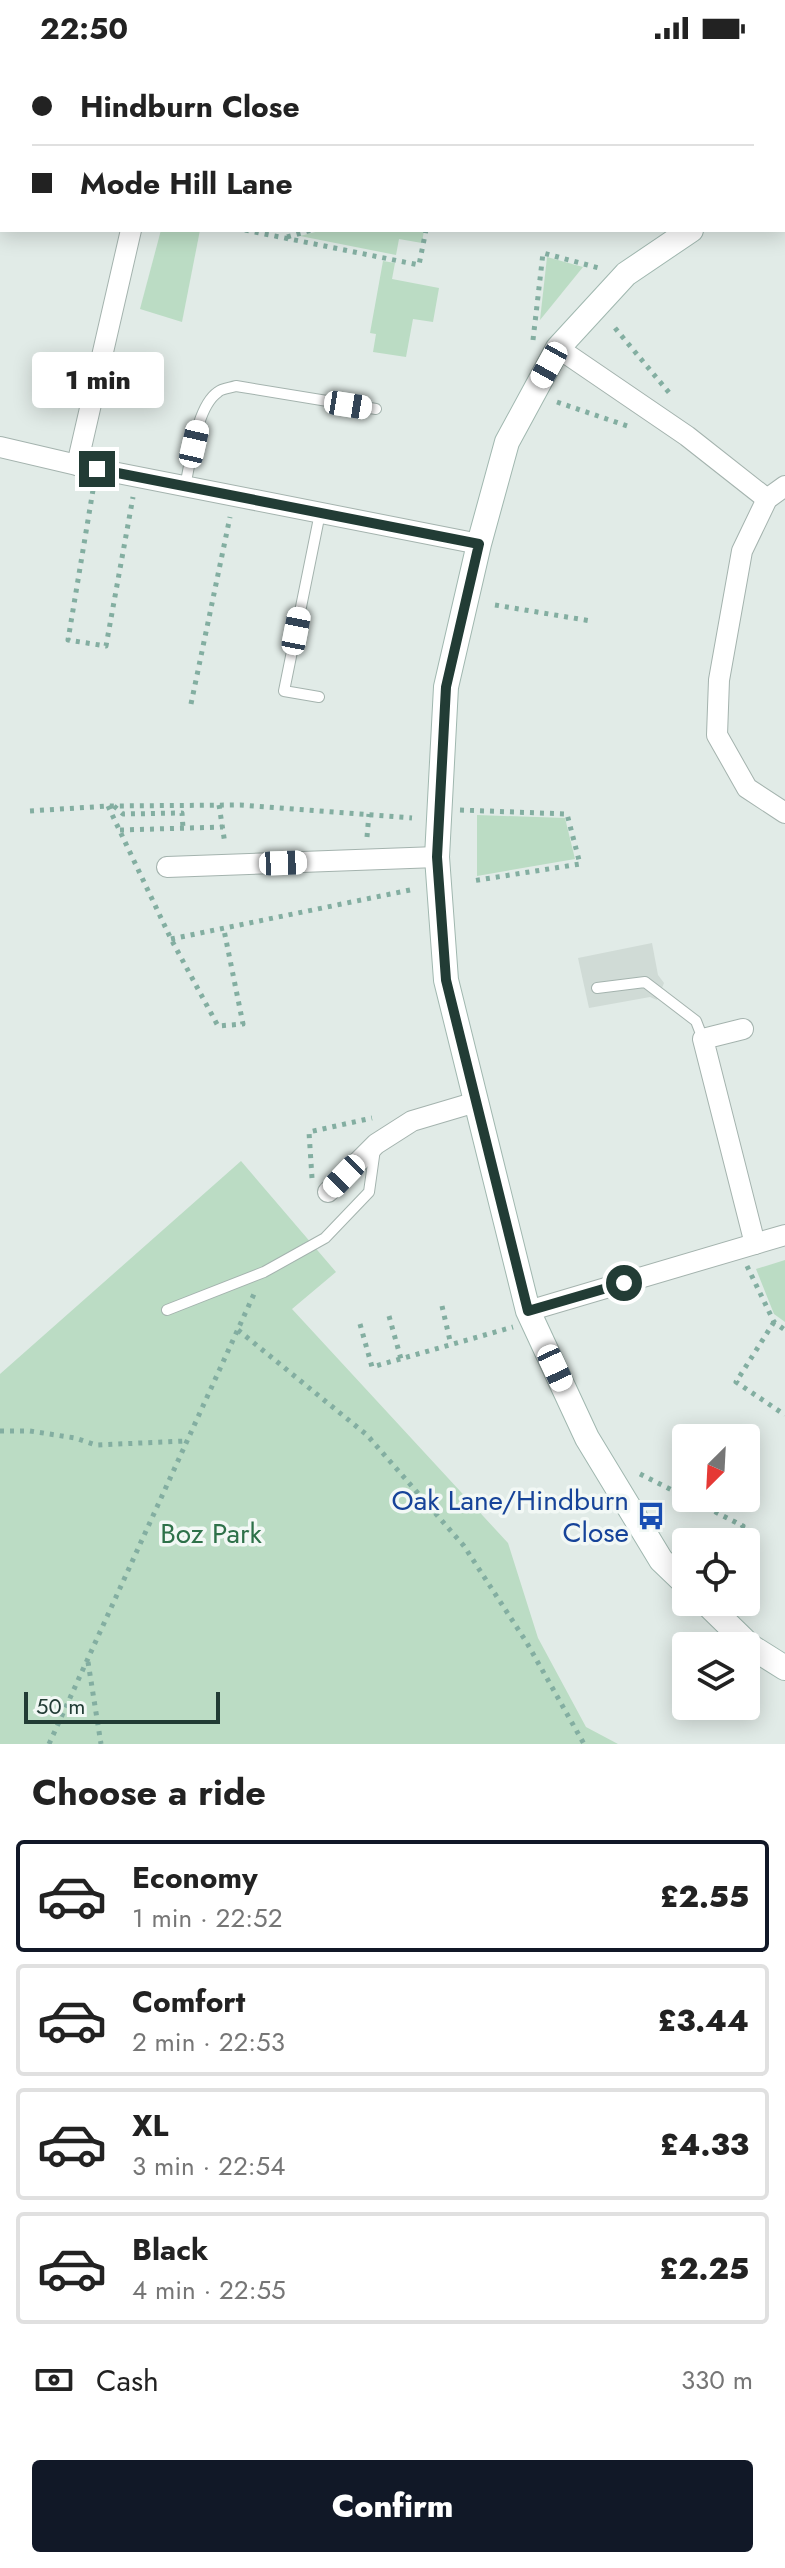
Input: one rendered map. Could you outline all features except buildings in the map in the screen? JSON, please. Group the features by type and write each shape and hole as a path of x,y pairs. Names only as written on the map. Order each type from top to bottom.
{"street":[{"path":"87,467 131,232"},
{"path":"672,1571 661,1560 587,1438 530,1317 446,980 437,857 446,687 479,544 507,442 558,348 623,277 688,232"},
{"path":"558,348 687,436 767,499"},
{"path":"0,447 479,544"},
{"path":"785,486 767,499 742,551 719,680 717,735 747,788 785,813"},
{"path":"167,867 437,857"},
{"path":"743,1029 703,1039 747,1246"},
{"path":"328,1192 376,1144 412,1121 476,1102"},
{"path":"530,1317 785,1235"},
{"path":"719,1616 750,1646 785,1668"}],"lane":[{"path":"185,486 199,423 205,406 218,391 236,386 376,409"},
{"path":"319,697 284,691 320,513"},
{"path":"597,988 645,982 696,1021 703,1039"},
{"path":"167,1310 264,1272 325,1238 369,1192 376,1144"}],"path":[{"path":"257,232 419,265 426,232"},
{"path":"286,237 305,232"},
{"path":"533,342 543,253 623,277"},
{"path":"87,467 68,640 106,646 137,477"},
{"path":"191,704 235,496"},
{"path":"495,605 591,621"},
{"path":"120,830 223,827 219,805"},
{"path":"30,811 111,806 219,805 412,818"},
{"path":"111,806 123,814 182,813 183,828"},
{"path":"111,806 171,939 218,1026 243,1024 224,930"},
{"path":"440,809 567,814 580,864 472,881"},
{"path":"171,939 415,889"},
{"path":"328,1192 313,1182 309,1132 386,1115 412,1121"},
{"path":"747,1246 774,1322 785,1330"},
{"path":"49,1744 264,1272"},
{"path":"442,1306 451,1345"},
{"path":"389,1316 401,1359"},
{"path":"360,1324 372,1367 451,1345 530,1317"},
{"path":"774,1322 736,1382 785,1415"},
{"path":"238,1330 367,1435 464,1546 527,1643 584,1744"},
{"path":"0,1431 60,1436 96,1445 186,1441"},
{"path":"640,1474 672,1490"},
{"path":"715,1512 742,1528"},
{"path":"88,1662 101,1744"}],"shaded area":[{"path":"652,943 658,975 664,983 657,1000 650,997 589,1008 578,958"}],"green space":[{"path":"160,232 200,232 182,322 140,309"},
{"path":"315,232 424,232 422,243 399,239 396,255 300,236"},
{"path":"547,257 583,267 540,320"},
{"path":"383,261 395,263 392,279 439,288 433,322 413,319 406,357 373,352 376,334 370,333"},
{"path":"477,815 565,818 575,859 477,876"},
{"name":"Boz Park","path":"241,1161 336,1272 292,1309 508,1543 538,1638 586,1727 618,1744 0,1744 0,1374"},
{"path":"785,1260 785,1322 774,1314 756,1269"}],"place":[{"name":"Oak Lane/Hindburn Close","path":"651,1516"}],"route":[{"path":"97,469 479,544 446,687 437,857 446,980 528,1311 624,1283"}]}
